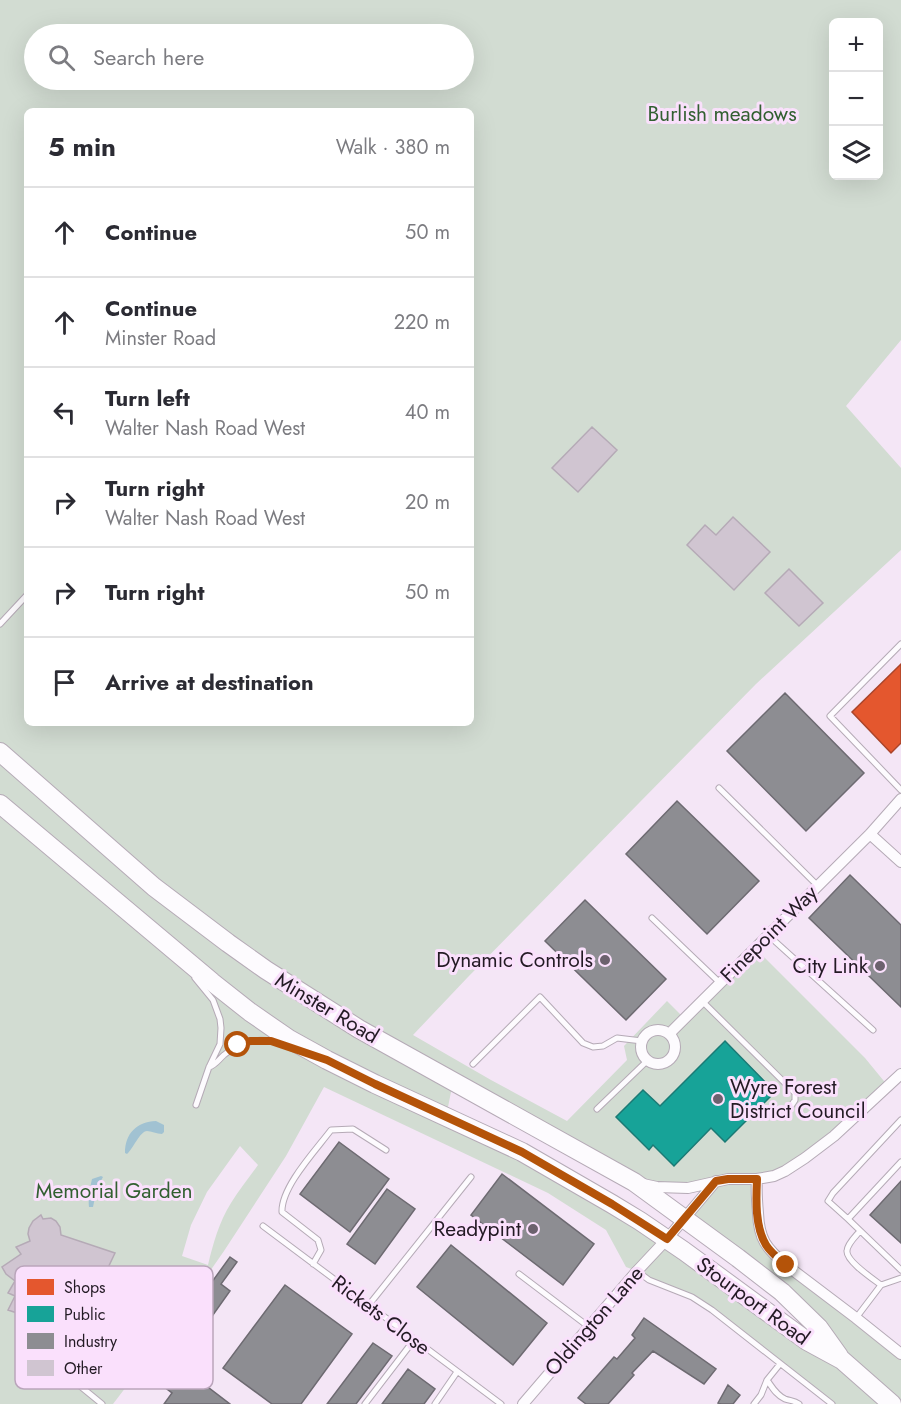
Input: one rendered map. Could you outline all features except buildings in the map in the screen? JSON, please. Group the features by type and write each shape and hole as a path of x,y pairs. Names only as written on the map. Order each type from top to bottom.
{"main road":[{"name":"Minster Road","path":"0,752 154,887 266,970 359,1029 634,1182 685,1219"},
{"name":"Minster Road","path":"0,804 170,948 250,1012 289,1039 375,1084 522,1152 667,1239"},
{"name":"Stourport Road","path":"685,1219 782,1292 819,1328 842,1360"},
{"name":"Stourport Road","path":"667,1239 807,1341 842,1360 892,1404"}],"street":[{"name":"Finepoint Way","path":"669,1034 870,834 901,799"},
{"path":"870,834 901,862"},
{"path":"653,1030 658,1030 669,1034 674,1043 674,1049 669,1059 658,1063 648,1060 642,1051 642,1041 653,1030"},
{"path":"634,1182 657,1187 688,1188 728,1179 757,1179 774,1176 805,1158 834,1136 901,1074"},
{"path":"757,1179 759,1230 766,1246 786,1265 901,1354"},
{"name":"Oldington Lane","path":"523,1404 716,1181"}],"lane":[{"path":"0,624 24,598"},
{"path":"901,644 830,716 901,790"},
{"path":"719,788 818,886"},
{"path":"652,918 720,983"},
{"path":"768,935 873,1030"},
{"path":"170,948 213,1000 221,1028 218,1049 196,1105"},
{"path":"473,1064 540,997 583,1043 593,1047 603,1046 616,1038 642,1041"},
{"path":"702,1001 795,1093 807,1090"},
{"path":"209,1067 214,1066 221,1057 238,1045 265,1040 327,1060"},
{"path":"597,1110 648,1060"},
{"path":"791,1106 795,1100 795,1093"},
{"path":"901,1120 828,1201 901,1270"},
{"path":"314,1264 321,1250 318,1240 282,1212 282,1204 291,1183 331,1130 353,1129 386,1150"},
{"path":"848,1219 901,1162"},
{"path":"368,1306 471,1177"},
{"name":"Rickets Close","path":"263,1226 501,1404"},
{"path":"860,1231 849,1245 848,1257 881,1285"},
{"path":"637,1271 649,1280 692,1297 712,1310 832,1404"},
{"path":"519,1274 589,1327"},
{"path":"856,1318 881,1285 901,1278"},
{"path":"365,1404 414,1340"},
{"path":"754,1404 761,1395 767,1380 780,1364"},
{"path":"435,1404 457,1372"},
{"path":"767,1380 785,1399 794,1400 799,1404"},
{"path":"81,1389 94,1402 102,1404"}],"green space":[{"path":"0,0 901,0 901,340 846,406 901,468 901,550 756,684 413,1035 567,1121 627,1060 624,1046 667,1001 684,1018 755,948 865,1058 888,1086 805,1158 757,1179 766,1246 901,1354 901,1404 832,1404 692,1297 657,1284 626,1267 606,1230 548,1193 324,1087 286,1156 213,1267 108,1266 114,1253 61,1235 60,1228 54,1220 43,1219 41,1215 30,1226 30,1241 16,1247 21,1254 2,1267 6,1274 15,1281 8,1293 15,1296 8,1310 15,1312 15,1389 124,1389 113,1404 0,1404","holes":["453,1082 657,1187 715,1182 685,1219 819,1328 807,1341 522,1152 446,1117","240,1146 258,1165 227,1210 217,1233 208,1265 182,1256 191,1225 207,1192"]}],"water":[{"path":"156,1121 164,1125 164,1132 162,1134 144,1132 129,1152 125,1153 127,1140 133,1130 143,1124"},
{"path":"103,1177 97,1188 93,1207 89,1207 92,1179"}],"place":[{"name":"Dynamic Controls","path":"605,960"},
{"name":"City Link","path":"880,966"},
{"name":"Wyre Forest District Council","path":"718,1099"},
{"name":"Readypint","path":"533,1229"}],"route":[{"path":"238,1045 250,1041 277,1042 327,1060 522,1152 566,1176 667,1239 716,1181 757,1179 759,1230 766,1246 786,1265"}],"park label":[{"name":"Burlish meadows","path":"722,114"},
{"name":"Memorial Garden","path":"114,1191"}]}
